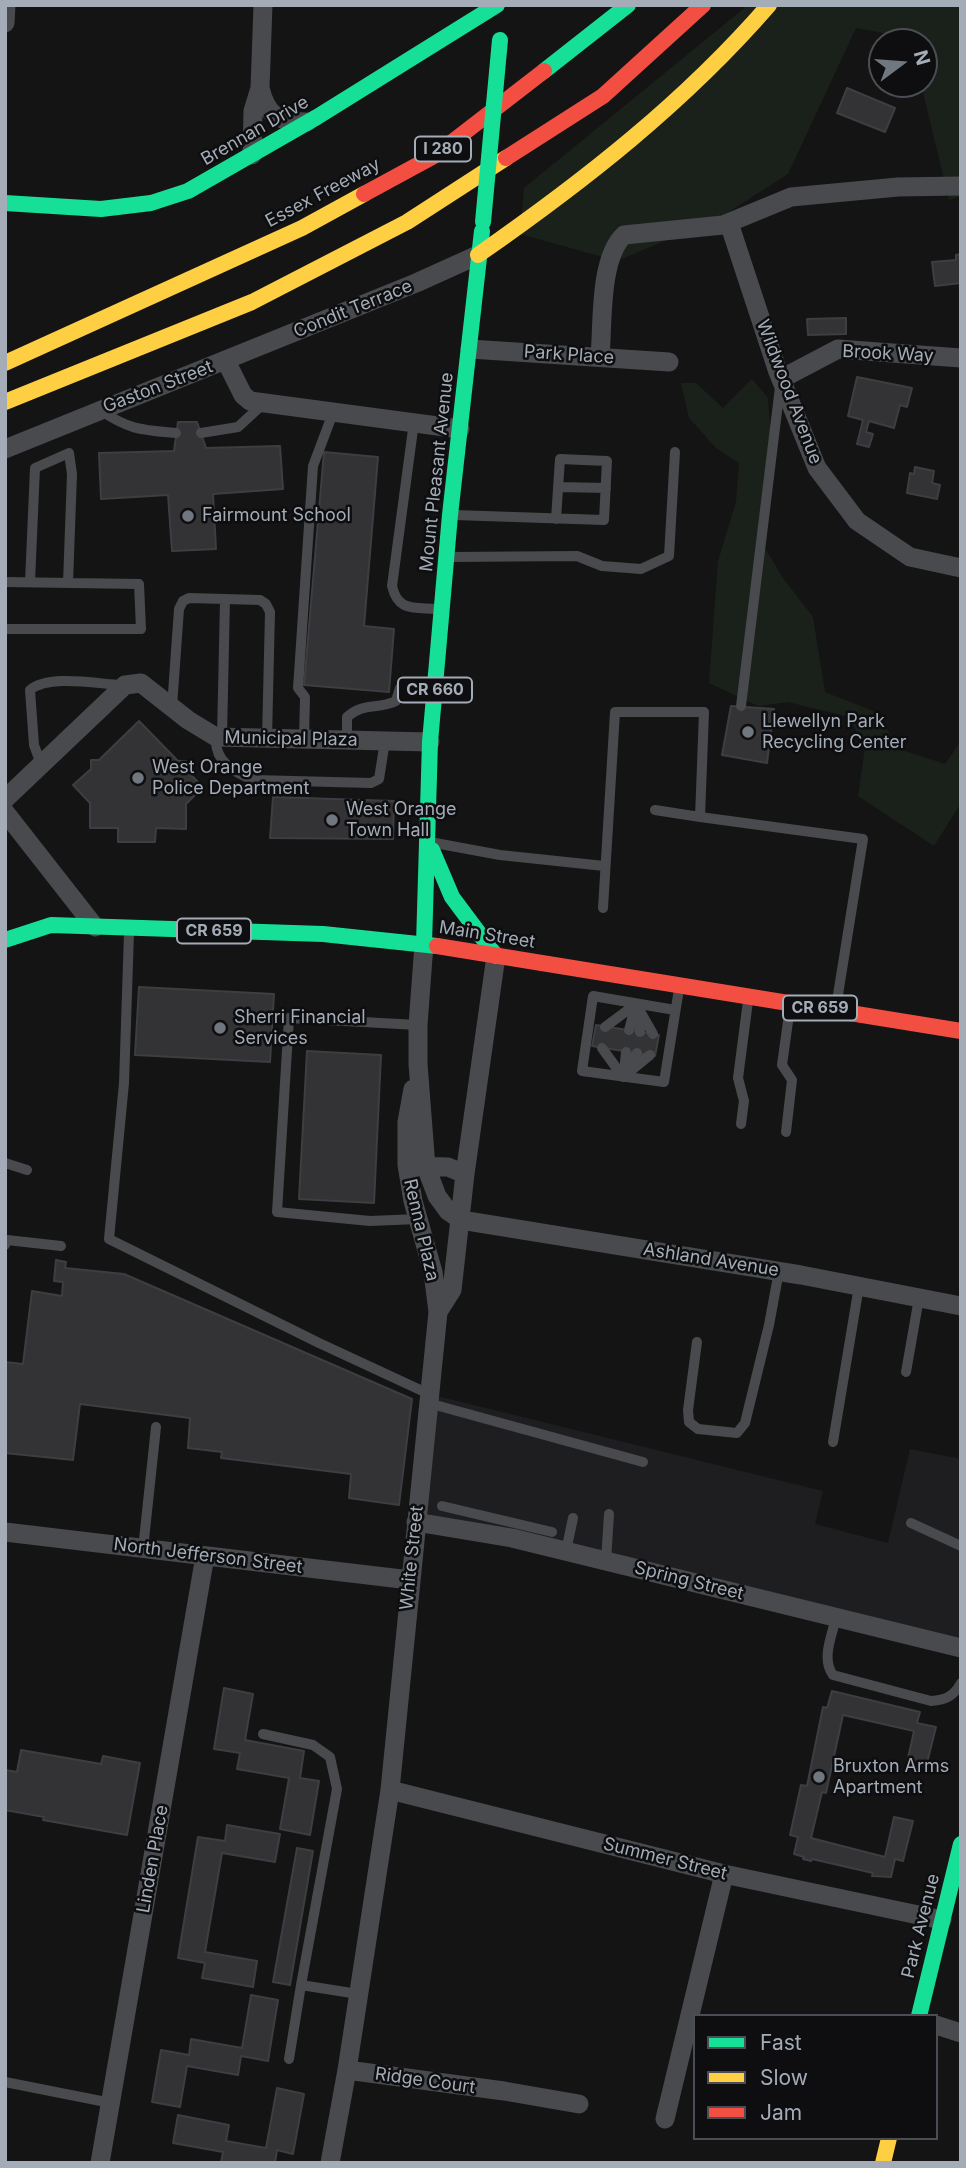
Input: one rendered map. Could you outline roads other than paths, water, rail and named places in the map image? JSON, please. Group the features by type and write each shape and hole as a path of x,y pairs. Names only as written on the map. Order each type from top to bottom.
{"main road":[{"name":"Essex Freeway","path":"5,363 302,228 434,156 628,5"},
{"name":"I 280","path":"5,402 252,302 407,222 603,96 703,5"},
{"path":"478,255 551,204 661,115 741,40 769,5"},
{"name":"Mount Pleasant Avenue","path":"424,944 430,743 450,515 483,222 500,19"},
{"name":"Brennan Drive","path":"5,203 101,209 151,203 188,191 500,19"},
{"path":"428,842 452,897 496,956"},
{"name":"Main Street","path":"5,940 51,925 323,934 424,944 961,1031"},
{"name":"Park Avenue","path":"920,2014 946,1917 961,1844"},
{"path":"883,2163 888,2140"}],"street":[{"path":"5,23 6,5"},
{"path":"252,155 253,111 260,88 263,5"},
{"path":"260,88 264,103 275,116 287,122 309,122"},
{"path":"600,357 608,264 617,241 624,234 700,229 729,223 791,197 898,187 961,186"},
{"name":"Wildwood Avenue","path":"729,223 781,379 817,468 857,521 910,556 961,568"},
{"name":"Condit Terrace","path":"226,360 416,284 478,255"},
{"name":"Park Place","path":"470,349 669,362"},
{"name":"Brook Way","path":"781,379 838,349 961,358"},
{"name":"Gaston Street","path":"5,449 226,360 243,395 250,401 263,404"},
{"path":"263,404 460,429"},
{"name":"Municipal Plaza","path":"125,685 141,684 219,737 430,743"},
{"path":"5,799 125,685"},
{"path":"5,812 95,927"},
{"name":"Renna Plaza","path":"424,944 418,1064 407,1122 416,1166 418,1219 433,1272 438,1312"},
{"name":"White Street","path":"330,2163 390,1790 438,1312 452,1290 496,956"},
{"path":"416,1166 448,1167 466,1174"},
{"name":"Renna Plaza","path":"416,1166 449,1211 461,1220"},
{"name":"Ashland Avenue","path":"461,1220 779,1271 961,1306"},
{"name":"Spring Street","path":"416,1522 514,1531 566,1551 961,1648"},
{"name":"North Jefferson Street","path":"5,1532 410,1580"},
{"name":"Linden Place","path":"100,2163 205,1556"},
{"name":"Summer Street","path":"390,1790 724,1874 946,1917"},
{"path":"665,2119 724,1874"},
{"path":"938,2026 961,2033"},
{"name":"Ridge Court","path":"347,2070 579,2104"}],"lane":[{"path":"741,706 781,379"},
{"path":"201,433 238,427 263,404"},
{"path":"99,410 133,429 176,433"},
{"path":"304,739 305,697 298,688 313,466 333,413"},
{"path":"414,422 392,586 395,599 402,606 442,610"},
{"path":"447,557 577,556 602,566 642,569 669,556 675,452"},
{"path":"30,582 35,468 69,453 72,474 68,583"},
{"path":"450,515 556,519 604,520 607,461 560,458 556,519"},
{"path":"558,486 606,488"},
{"path":"5,582 139,584 141,628 5,629"},
{"path":"172,707 179,608 183,601 188,597 260,600 270,612 267,738"},
{"path":"225,599 219,737 215,748 220,759 241,775 254,780 371,783 379,779 385,741"},
{"path":"41,765 34,745 30,690 38,683 55,681 125,685"},
{"path":"347,740 347,717 358,707 387,705 396,701 400,688"},
{"path":"603,908 615,712 705,712 700,817"},
{"path":"655,810 863,839 835,1011"},
{"path":"428,842 500,855 604,866"},
{"path":"129,929 124,1083 109,1239 428,1398 643,1462"},
{"path":"596,972 583,1071 664,1082 680,986"},
{"path":"593,1000 593,996 675,1010"},
{"path":"741,1124 744,1101 738,1078 748,997"},
{"path":"786,1132 793,1080 782,1065 791,1003"},
{"path":"610,1027 636,1004"},
{"path":"635,1031 636,1004"},
{"path":"636,1004 653,1034"},
{"path":"418,1025 289,1018 277,1212 370,1221 418,1219"},
{"path":"607,1048 623,1077"},
{"path":"623,1077 631,1052"},
{"path":"623,1077 650,1055"},
{"path":"5,1163 27,1170"},
{"path":"5,1245 7,1240 61,1246"},
{"path":"697,1342 688,1410 689,1422 698,1429 737,1433 744,1423 769,1325 779,1271"},
{"path":"833,1442 859,1286"},
{"path":"906,1372 919,1297"},
{"path":"143,1549 156,1427"},
{"path":"442,1506 514,1531 552,1532"},
{"path":"606,1561 609,1514"},
{"path":"566,1551 573,1518"},
{"path":"911,1523 961,1546"},
{"path":"836,1618 827,1657 827,1667 833,1675 931,1701 943,1700 953,1695 961,1683"},
{"path":"262,1734 313,1745 330,1756 337,1788 289,2059"},
{"path":"301,1985 358,1994"},
{"path":"5,2082 111,2103"}],"place":[{"name":"Fairmount School","path":"188,516"},
{"name":"Llewellyn Park Recycling Center","path":"748,732"},
{"name":"West Orange Police Department","path":"138,778"},
{"name":"West Orange Town Hall","path":"332,820"},
{"name":"Sherri Financial Services","path":"220,1028"},
{"name":"Bruxton Arms Apartment","path":"819,1777"}]}
